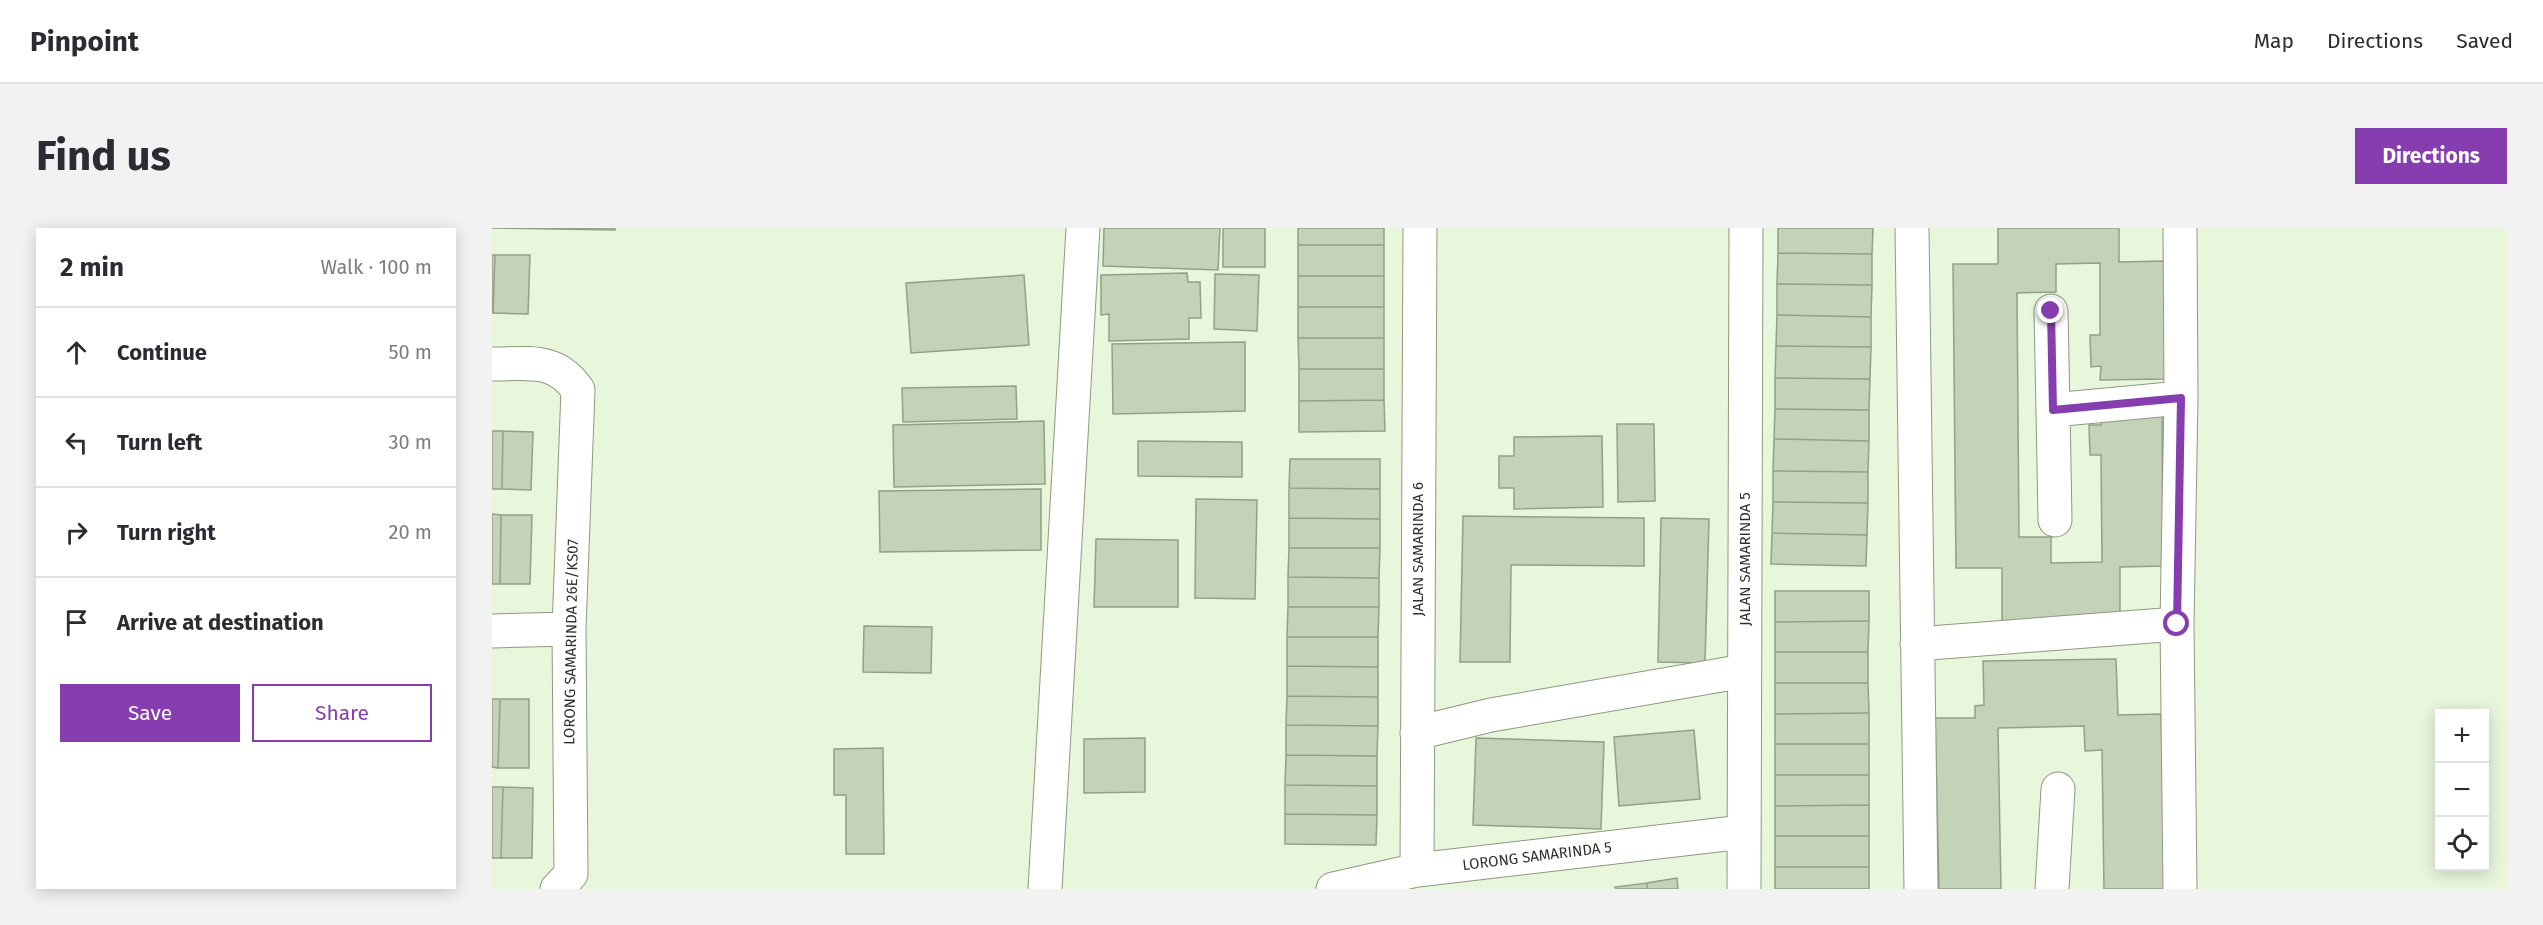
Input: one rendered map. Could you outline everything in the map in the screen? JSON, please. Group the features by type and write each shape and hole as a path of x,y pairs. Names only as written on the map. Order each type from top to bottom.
{"street":[{"path":"1045,889 1083,228"},
{"name":"JALAN SAMARINDA 6","path":"1417,870 1420,228"},
{"name":"JALAN SAMARINDA 5","path":"1744,889 1746,228"},
{"path":"1912,228 1921,889"},
{"path":"2180,228 2181,398 2177,624 2180,889"},
{"path":"2051,311 2055,520"},
{"name":"LORONG SAMARINDA 26E/KS07","path":"492,364 550,365 569,376 578,390 569,629 571,874 557,889"},
{"path":"2053,410 2181,398"},
{"path":"1917,644 2177,624"},
{"path":"492,631 569,629"},
{"path":"1417,733 1491,715 1744,671"},
{"path":"2052,889 2058,789"},
{"name":"LORONG SAMARINDA 5","path":"1333,889 1417,870 1743,832"}],"building":[{"path":"492,228 615,228 615,230"},
{"path":"1104,228 1220,228 1218,270 1103,266"},
{"path":"1223,228 1265,228 1265,267 1223,267"},
{"path":"1298,228 1384,228 1384,245 1298,245"},
{"path":"1778,228 1873,228 1872,254 1778,253"},
{"path":"1998,228 2119,228 2119,262 2164,261 2165,379 2100,380 2101,366 2091,367 2090,335 2100,335 2100,263 2056,264 2056,292 2017,293 2019,537 2051,537 2051,563 2102,562 2101,455 2090,455 2089,425 2101,425 2100,413 2162,412 2163,566 2120,567 2120,628 2002,629 2002,568 1956,568 1953,264 1998,264"},
{"path":"1298,245 1384,245 1384,276 1298,276"},
{"path":"1778,253 1872,254 1872,285 1777,284"},
{"path":"492,255 495,255 493,313 492,313"},
{"path":"495,255 530,255 528,314 493,313"},
{"path":"1187,273 1188,282 1200,282 1201,318 1189,318 1189,339 1109,341 1109,314 1101,315 1101,275"},
{"path":"1215,274 1259,275 1257,331 1214,329"},
{"path":"1024,275 1029,345 911,353 906,283"},
{"path":"1298,276 1384,276 1384,307 1298,307"},
{"path":"1777,284 1872,285 1871,317 1777,315"},
{"path":"1298,307 1384,307 1384,338 1298,338"},
{"path":"1777,315 1871,317 1871,347 1776,346"},
{"path":"1298,338 1384,338 1384,369 1299,369"},
{"path":"1245,342 1245,411 1113,414 1112,344"},
{"path":"1776,346 1871,347 1870,379 1775,378"},
{"path":"1299,369 1384,369 1384,400 1299,401"},
{"path":"1775,378 1870,379 1869,410 1775,409"},
{"path":"1016,386 1017,419 903,422 902,388"},
{"path":"1384,400 1385,431 1299,432 1299,401"},
{"path":"1775,409 1869,410 1869,441 1774,439"},
{"path":"1044,421 1045,484 894,487 893,425"},
{"path":"1617,424 1654,424 1655,501 1618,502"},
{"path":"492,431 503,431 502,489 492,489"},
{"path":"503,431 533,432 531,490 502,489"},
{"path":"1602,436 1603,507 1514,509 1514,488 1499,488 1499,456 1514,456 1514,437"},
{"path":"1774,439 1869,441 1868,472 1773,471"},
{"path":"1138,441 1242,442 1242,477 1138,476"},
{"path":"1290,459 1380,459 1380,489 1289,488"},
{"path":"1773,471 1868,472 1868,503 1773,502"},
{"path":"1289,488 1380,489 1380,519 1289,518"},
{"path":"1041,489 1041,550 880,552 879,491"},
{"path":"1196,499 1257,500 1255,599 1195,598"},
{"path":"1773,502 1868,503 1867,535 1772,533"},
{"path":"492,514 501,515 500,584 492,584"},
{"path":"501,515 532,515 530,584 500,584"},
{"path":"1463,516 1644,518 1644,566 1511,565 1510,662 1460,662"},
{"path":"1289,518 1380,519 1380,548 1289,548"},
{"path":"1661,518 1709,519 1705,663 1658,662"},
{"path":"1772,533 1867,535 1866,566 1771,564"},
{"path":"1096,539 1178,540 1178,607 1094,607"},
{"path":"1289,548 1380,548 1379,578 1288,577"},
{"path":"1288,577 1379,578 1379,607 1288,607"},
{"path":"1775,591 1869,591 1869,621 1775,622"},
{"path":"1288,607 1379,607 1378,637 1287,637"},
{"path":"1869,621 1868,652 1775,652 1775,622"},
{"path":"864,626 932,627 931,673 863,672"},
{"path":"1287,637 1378,637 1378,667 1287,666"},
{"path":"1775,652 1868,652 1868,683 1775,683"},
{"path":"2116,659 2118,715 2161,714 2165,889 2104,889 2102,750 2085,751 2084,726 1998,728 2001,889 1939,889 1935,718 1975,718 1975,706 1984,705 1983,661"},
{"path":"1287,666 1378,667 1378,697 1287,696"},
{"path":"1775,683 1868,683 1869,713 1775,714"},
{"path":"1287,696 1378,697 1378,726 1286,725"},
{"path":"492,699 500,699 498,768 492,767"},
{"path":"500,699 529,699 529,768 498,768"},
{"path":"1869,713 1869,744 1775,744 1775,714"},
{"path":"1286,725 1378,726 1377,756 1286,755"},
{"path":"1694,730 1700,799 1619,806 1614,737"},
{"path":"1145,738 1145,792 1084,793 1084,739"},
{"path":"1476,738 1604,742 1601,829 1473,825"},
{"path":"1775,744 1869,744 1869,775 1775,775"},
{"path":"883,748 884,854 846,854 846,795 834,795 834,749"},
{"path":"1286,755 1377,756 1377,786 1285,785"},
{"path":"1775,775 1869,775 1869,805 1775,806"},
{"path":"1285,785 1377,786 1377,815 1285,814"},
{"path":"492,787 503,787 501,858 492,858"},
{"path":"503,787 533,788 532,858 501,858"},
{"path":"1869,805 1869,836 1775,836 1775,806"},
{"path":"1285,814 1377,815 1376,845 1285,844"},
{"path":"1775,836 1869,836 1869,867 1775,867"},
{"path":"1775,867 1869,867 1869,889 1775,889"},
{"path":"1677,878 1678,889 1647,889 1647,883"},
{"path":"1647,883 1647,889 1616,889 1615,887"}],"route":[{"path":"2051,311 2053,410 2181,398 2177,624"}]}
